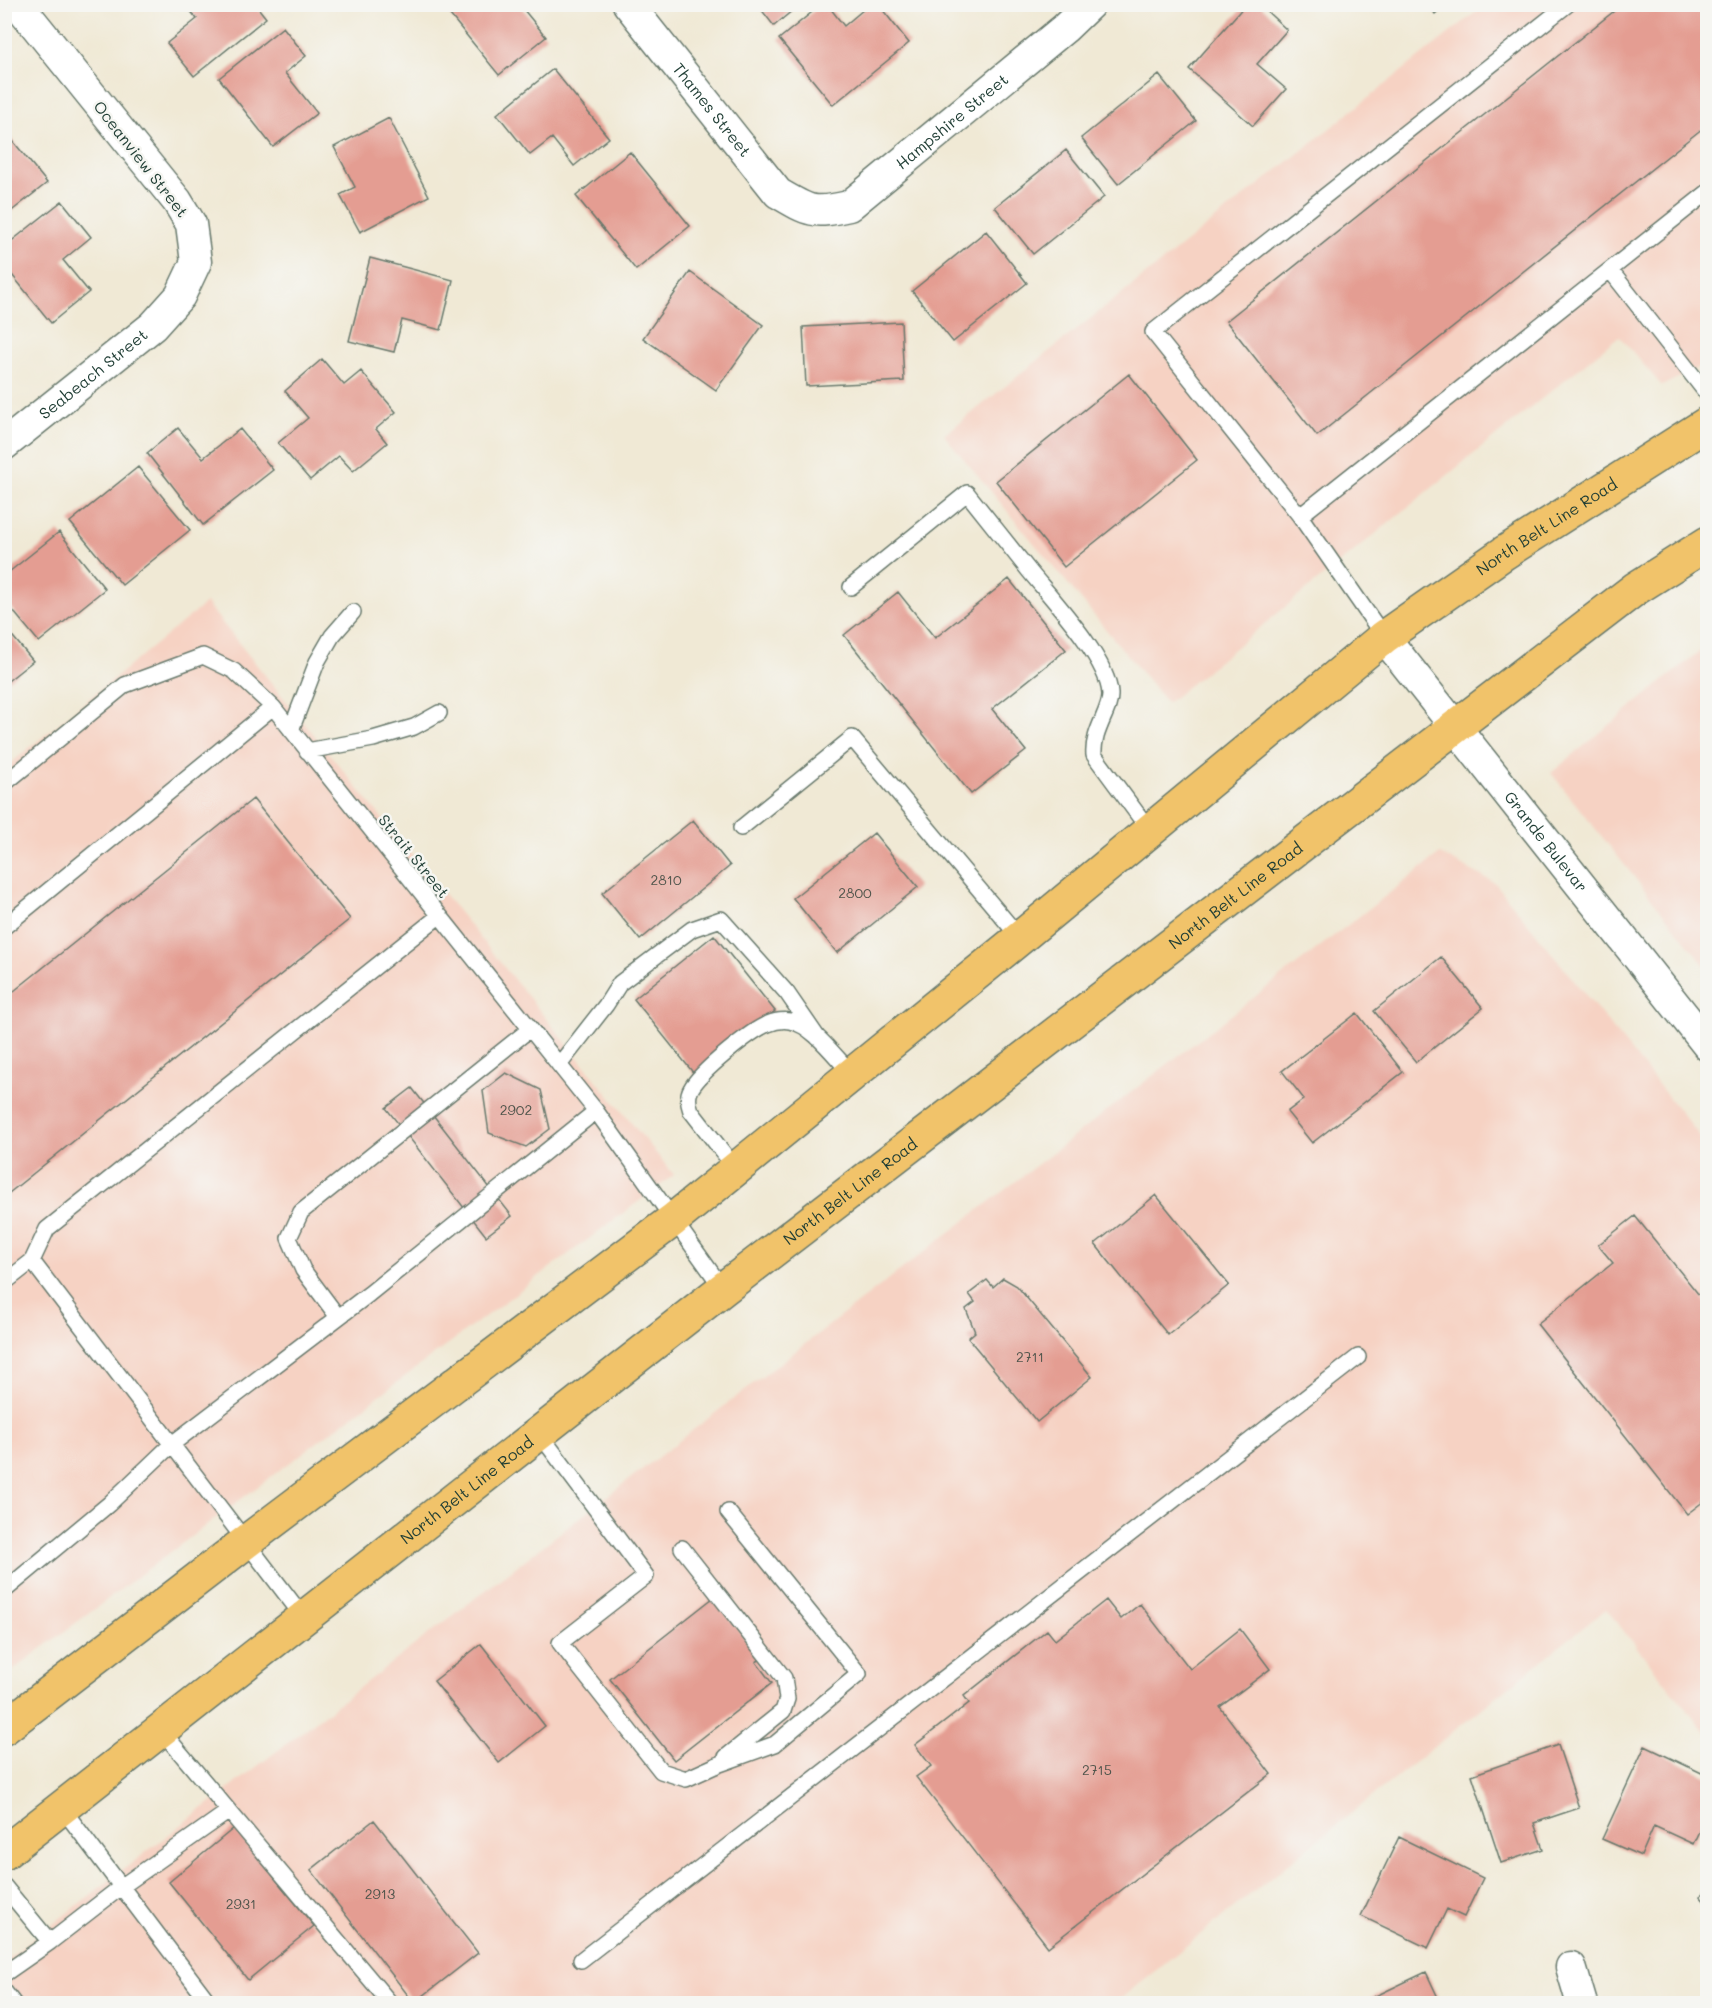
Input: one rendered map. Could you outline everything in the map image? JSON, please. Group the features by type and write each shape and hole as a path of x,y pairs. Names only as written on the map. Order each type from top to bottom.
{"main road":[{"name":"North Belt Line Road","path":"4,1728 247,1541 673,1220 1020,938 1384,637 1504,553 1707,423"},
{"name":"North Belt Line Road","path":"4,1853 723,1289 1635,589 1707,543"}],"street":[{"name":"Oceanview Street","path":"18,4 177,201 191,224 196,262 180,296 153,326"},
{"name":"Thames Street","path":"628,4 778,193 802,207"},
{"name":"Hampshire Street","path":"802,207 821,212 849,206 1065,28 1090,4"},
{"name":"Seabeach Street","path":"4,445 153,326"},
{"name":"Grande Bulevar","path":"1384,637 1707,1046"},
{"path":"1570,1966 1582,2004"}],"lane":[{"path":"1384,637 1300,516 1153,332 1568,4"},
{"path":"1300,516 1707,192"},
{"path":"1610,270 1707,395"},
{"path":"851,587 967,493 1098,659 1111,697 1096,733 1093,744 1094,755 1150,831"},
{"path":"291,730 317,662 332,636 353,612"},
{"name":"Strait Street","path":"4,784 125,685 203,656 234,671 273,707 559,1065 596,1112 723,1289"},
{"path":"4,927 273,707"},
{"path":"307,751 373,740 414,727 439,713"},
{"path":"741,828 852,738 1020,938"},
{"path":"4,1282 32,1261 47,1229 439,916"},
{"path":"559,1065 606,1005 620,983 692,929 721,919 787,993 818,1038"},
{"path":"736,1169 691,1111 688,1100 690,1089 698,1078 748,1035 767,1024 784,1020 794,1022 818,1038 852,1074"},
{"path":"338,1317 303,1270 289,1238 301,1212 530,1029"},
{"path":"4,1591 109,1504 172,1444 369,1294 596,1112"},
{"path":"32,1261 304,1618"},
{"path":"581,1960 1358,1357"},
{"path":"539,1433 646,1576 560,1643 661,1771 686,1779 775,1744 859,1674 728,1512"},
{"path":"682,1548 784,1678 788,1699 783,1711 717,1765"},
{"path":"162,1730 391,2004"},
{"path":"62,1808 210,2004"},
{"path":"4,1974 121,1887 229,1811"},
{"path":"4,1886 50,1942"},
{"path":"4,1991 14,2004"}],"shaded area":[{"path":"1485,5 1707,5 1707,363 1662,386 1619,336 1167,703 944,435"},
{"path":"206,603 674,1175 5,1676 5,768"},
{"path":"1707,645 1707,968 1551,773"},
{"path":"1440,854 1495,883 1707,1145 1707,1734 1606,1609 1115,2003 5,2004 5,1961"}],"building":[{"path":"185,4 255,4 266,18 194,76 167,43 197,19"},
{"path":"453,4 519,4 546,37 499,75 446,10"},
{"path":"757,4 800,4 774,26"},
{"path":"822,4 827,4 844,26 870,4 878,4 909,43 833,105 779,39"},
{"path":"1246,4 1259,4 1287,30 1257,64 1286,89 1253,126 1189,69"},
{"path":"1428,4 1447,4 1435,14"},
{"path":"1623,4 1708,4 1708,124 1317,436 1226,321"},
{"path":"283,27 306,56 285,73 317,113 273,147 219,78"},
{"path":"553,69 609,138 574,166 552,138 530,155 497,114"},
{"path":"1159,75 1196,121 1118,184 1081,138"},
{"path":"389,118 429,196 360,232 340,195 355,187 334,147"},
{"path":"4,130 47,183 4,217"},
{"path":"1066,150 1104,197 1033,254 995,207"},
{"path":"630,152 690,226 636,270 576,196"},
{"path":"62,201 91,237 63,260 89,292 51,323 4,265 4,247"},
{"path":"986,231 1027,283 953,342 912,291"},
{"path":"370,258 453,280 441,330 402,320 394,352 349,341"},
{"path":"690,272 763,325 716,390 643,338"},
{"path":"901,322 904,381 806,386 803,327"},
{"path":"322,359 344,385 361,371 396,412 376,429 387,443 353,471 339,456 310,480 278,443 308,418 285,391"},
{"path":"1129,374 1197,460 1064,567 996,481"},
{"path":"178,428 203,458 240,429 273,470 203,525 147,453"},
{"path":"138,467 190,530 122,585 70,522"},
{"path":"59,532 105,589 39,642 4,600 4,576"},
{"path":"1009,579 1066,650 992,709 1026,751 971,794 844,635 898,592 935,638"},
{"path":"4,626 33,661 4,684"},
{"path":"253,799 350,919 4,1197 4,999"},
{"path":"693,820 730,866 640,940 602,893"},
{"path":"874,833 918,887 837,953 793,898"},
{"path":"714,935 775,1011 695,1075 634,999"},
{"path":"1441,957 1483,1008 1416,1062 1374,1011"},
{"path":"1357,1013 1403,1072 1312,1143 1287,1112 1304,1099 1282,1071"},
{"path":"506,1073 541,1090 550,1129 526,1147 489,1133 483,1091"},
{"path":"412,1088 512,1216 486,1236 386,1108"},
{"path":"1156,1195 1229,1285 1168,1335 1095,1244"},
{"path":"1635,1216 1708,1306 1708,1498 1687,1514 1537,1324 1613,1263 1598,1245"},
{"path":"1003,1278 1017,1286 1092,1377 1037,1422 968,1338 975,1332 966,1309 975,1302 969,1294 987,1280 993,1287"},
{"path":"713,1598 761,1659 756,1662 772,1683 674,1760 610,1679"},
{"path":"1106,1600 1121,1619 1140,1604 1190,1669 1240,1629 1270,1669 1220,1707 1271,1774 1048,1947 916,1777 931,1766 915,1745 969,1703 964,1696 1047,1630 1055,1640"},
{"path":"481,1644 545,1726 499,1763 434,1681"},
{"path":"1558,1745 1579,1808 1534,1823 1543,1849 1501,1863 1472,1775"},
{"path":"1645,1746 1708,1776 1708,1812 1693,1844 1654,1826 1641,1856 1602,1839"},
{"path":"374,1820 478,1953 414,2003 311,1870"},
{"path":"234,1828 314,1926 248,1980 169,1882"},
{"path":"1399,1837 1483,1878 1464,1917 1447,1909 1428,1948 1361,1916"},
{"path":"1708,1890 1708,1905 1700,1896"},
{"path":"1426,1972 1441,2004 1359,2004"}]}
